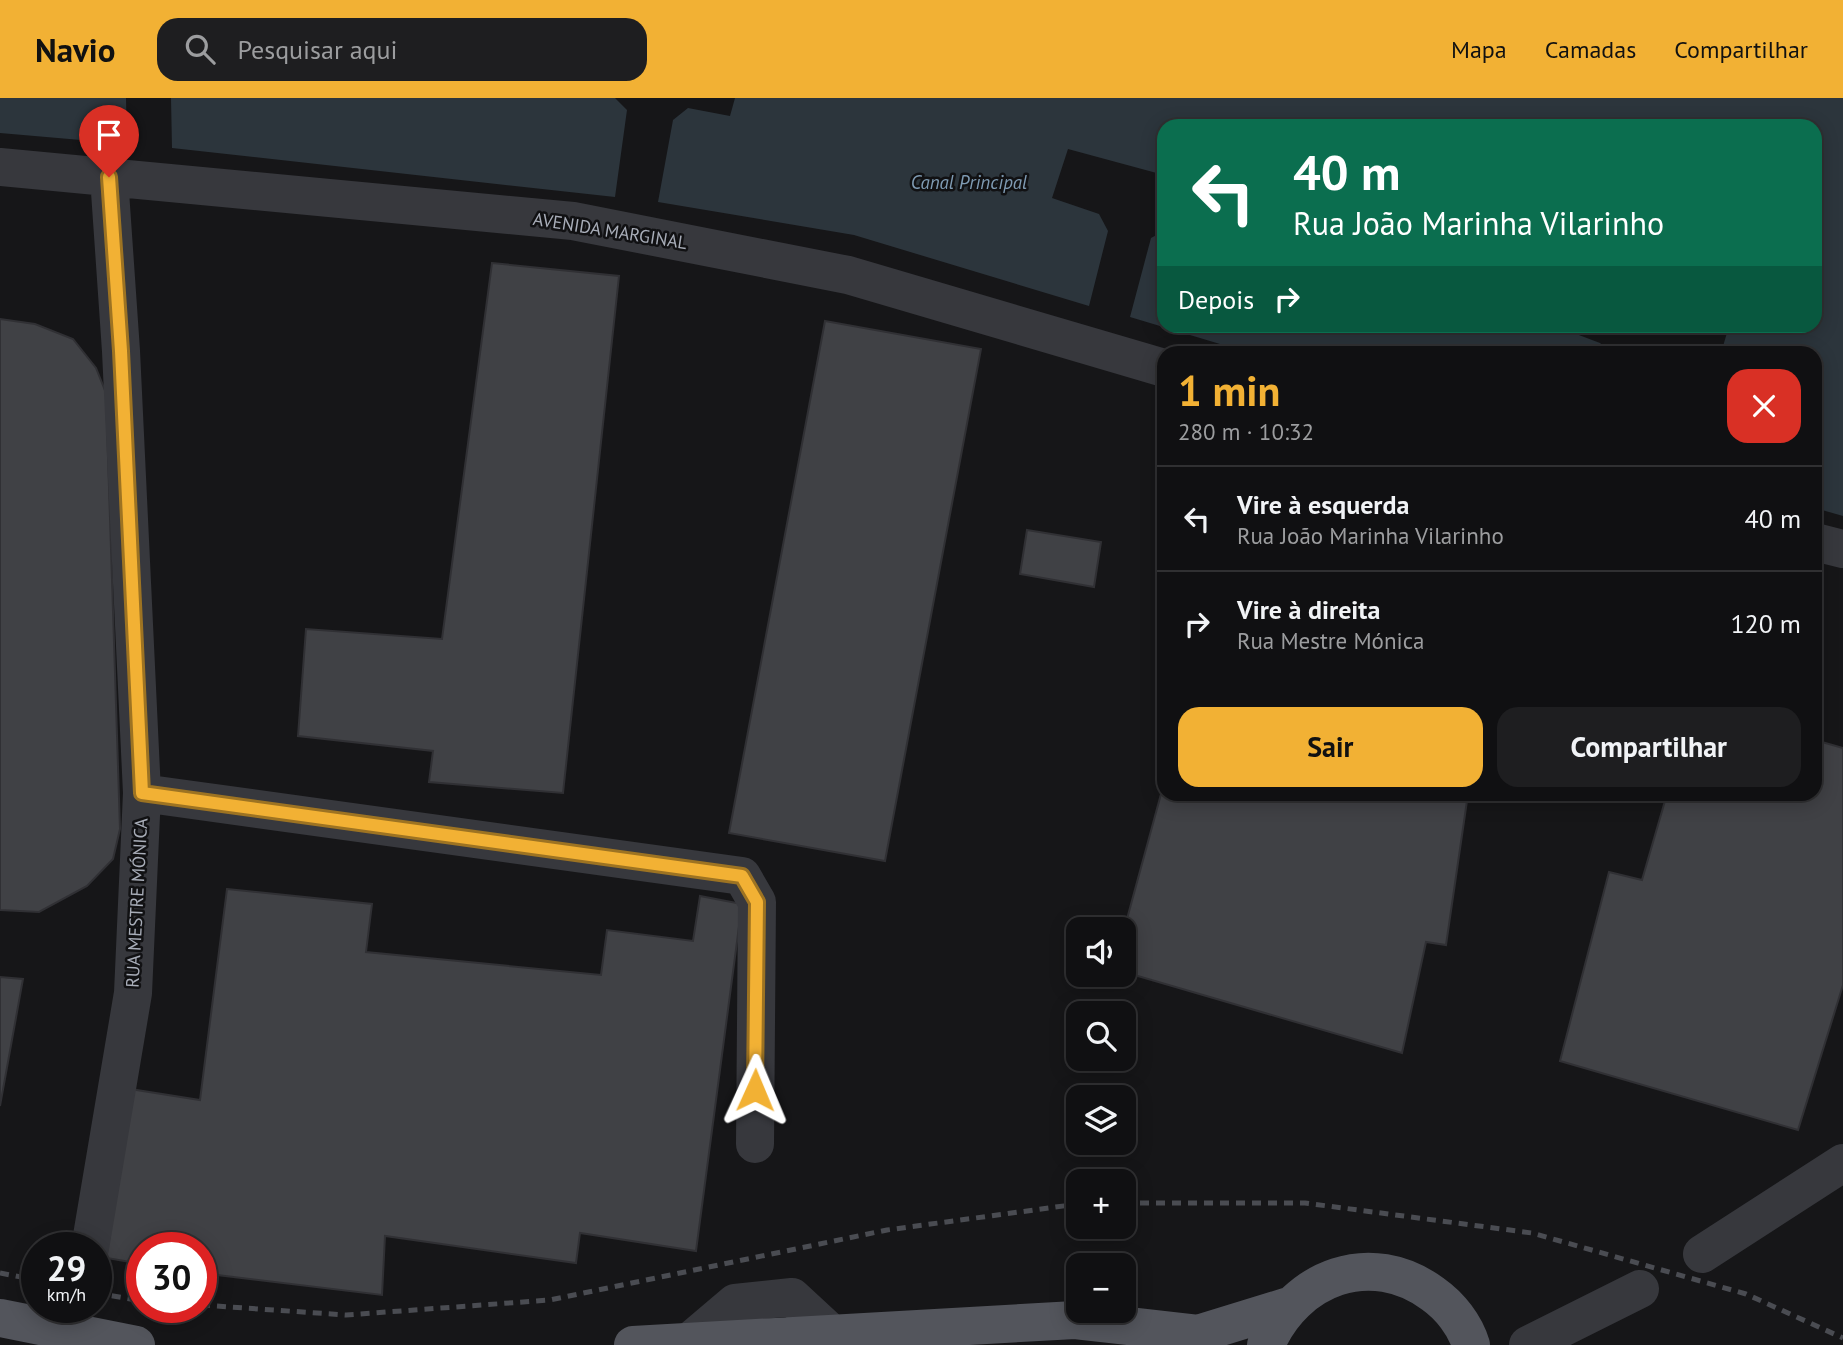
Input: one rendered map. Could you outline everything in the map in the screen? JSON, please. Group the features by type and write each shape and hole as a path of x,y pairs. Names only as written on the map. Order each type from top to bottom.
{"main road":[{"path":"1266,1345 1289,1306 1308,1290 1328,1279 1376,1271 1400,1276 1422,1286 1442,1300 1457,1318 1471,1345"},
{"path":"633,1345 1075,1320 1198,1334 1289,1306"},
{"path":"0,1318 136,1345"}],"street":[{"name":"AVENIDA MARGINAL","path":"0,167 573,222 848,275 1157,366"},
{"name":"RUA MESTRE MÓNICA","path":"93,1232 133,993 142,793 121,351 109,177"},
{"path":"1822,544 1843,550"},
{"path":"142,793 742,876 757,902 755,1144"},
{"path":"1702,1254 1843,1163"},
{"path":"1528,1345 1640,1289"}],"water":[{"path":"0,98 126,98 127,144 0,133"},
{"path":"171,98 615,98 627,110 615,197 172,148"},
{"name":"Canal Principal","path":"735,98 1843,98 1843,516 1822,510 1822,346 1723,346 1727,333 1822,333 1822,119 1157,119 1157,173 1068,149 1052,198 1099,214 1108,231 1089,306 854,235 658,202 673,120 688,108 730,116"},
{"path":"1157,235 1157,325 1130,317 1151,238"},
{"path":"1183,333 1574,333 1603,346 1227,346"}],"building":[{"path":"492,263 619,276 563,793 429,782 433,751 298,736 306,629 442,639"},
{"path":"0,319 35,324 73,339 96,368 106,393 120,829 113,859 87,886 39,912 0,910"},
{"path":"825,321 981,349 885,861 729,833"},
{"path":"1027,530 1101,542 1094,587 1020,574"},
{"path":"1822,742 1843,748 1843,985 1798,1130 1560,1061 1609,872 1642,880 1665,801 1822,801"},
{"path":"1159,801 1467,801 1446,945 1426,942 1402,1053 1136,975 1136,917 1128,917"},
{"path":"227,889 372,904 366,952 601,975 607,930 693,941 700,896 742,904 696,1251 580,1233 576,1263 385,1236 382,1295 217,1275 217,1232 126,1232 126,1261 112,1259 112,1232 105,1232 130,1089 200,1100"},
{"path":"0,977 23,979 0,1106"}],"railway":[{"path":"1136,1203 1305,1203 1532,1233 1746,1294 1843,1338"},
{"path":"217,1306 346,1315 550,1300 887,1230 1066,1206"},
{"path":"0,1273 21,1277"},
{"path":"112,1296 126,1298"}],"route":[{"path":"109,177 121,351 142,793 742,876 757,902 755,1090"}]}
